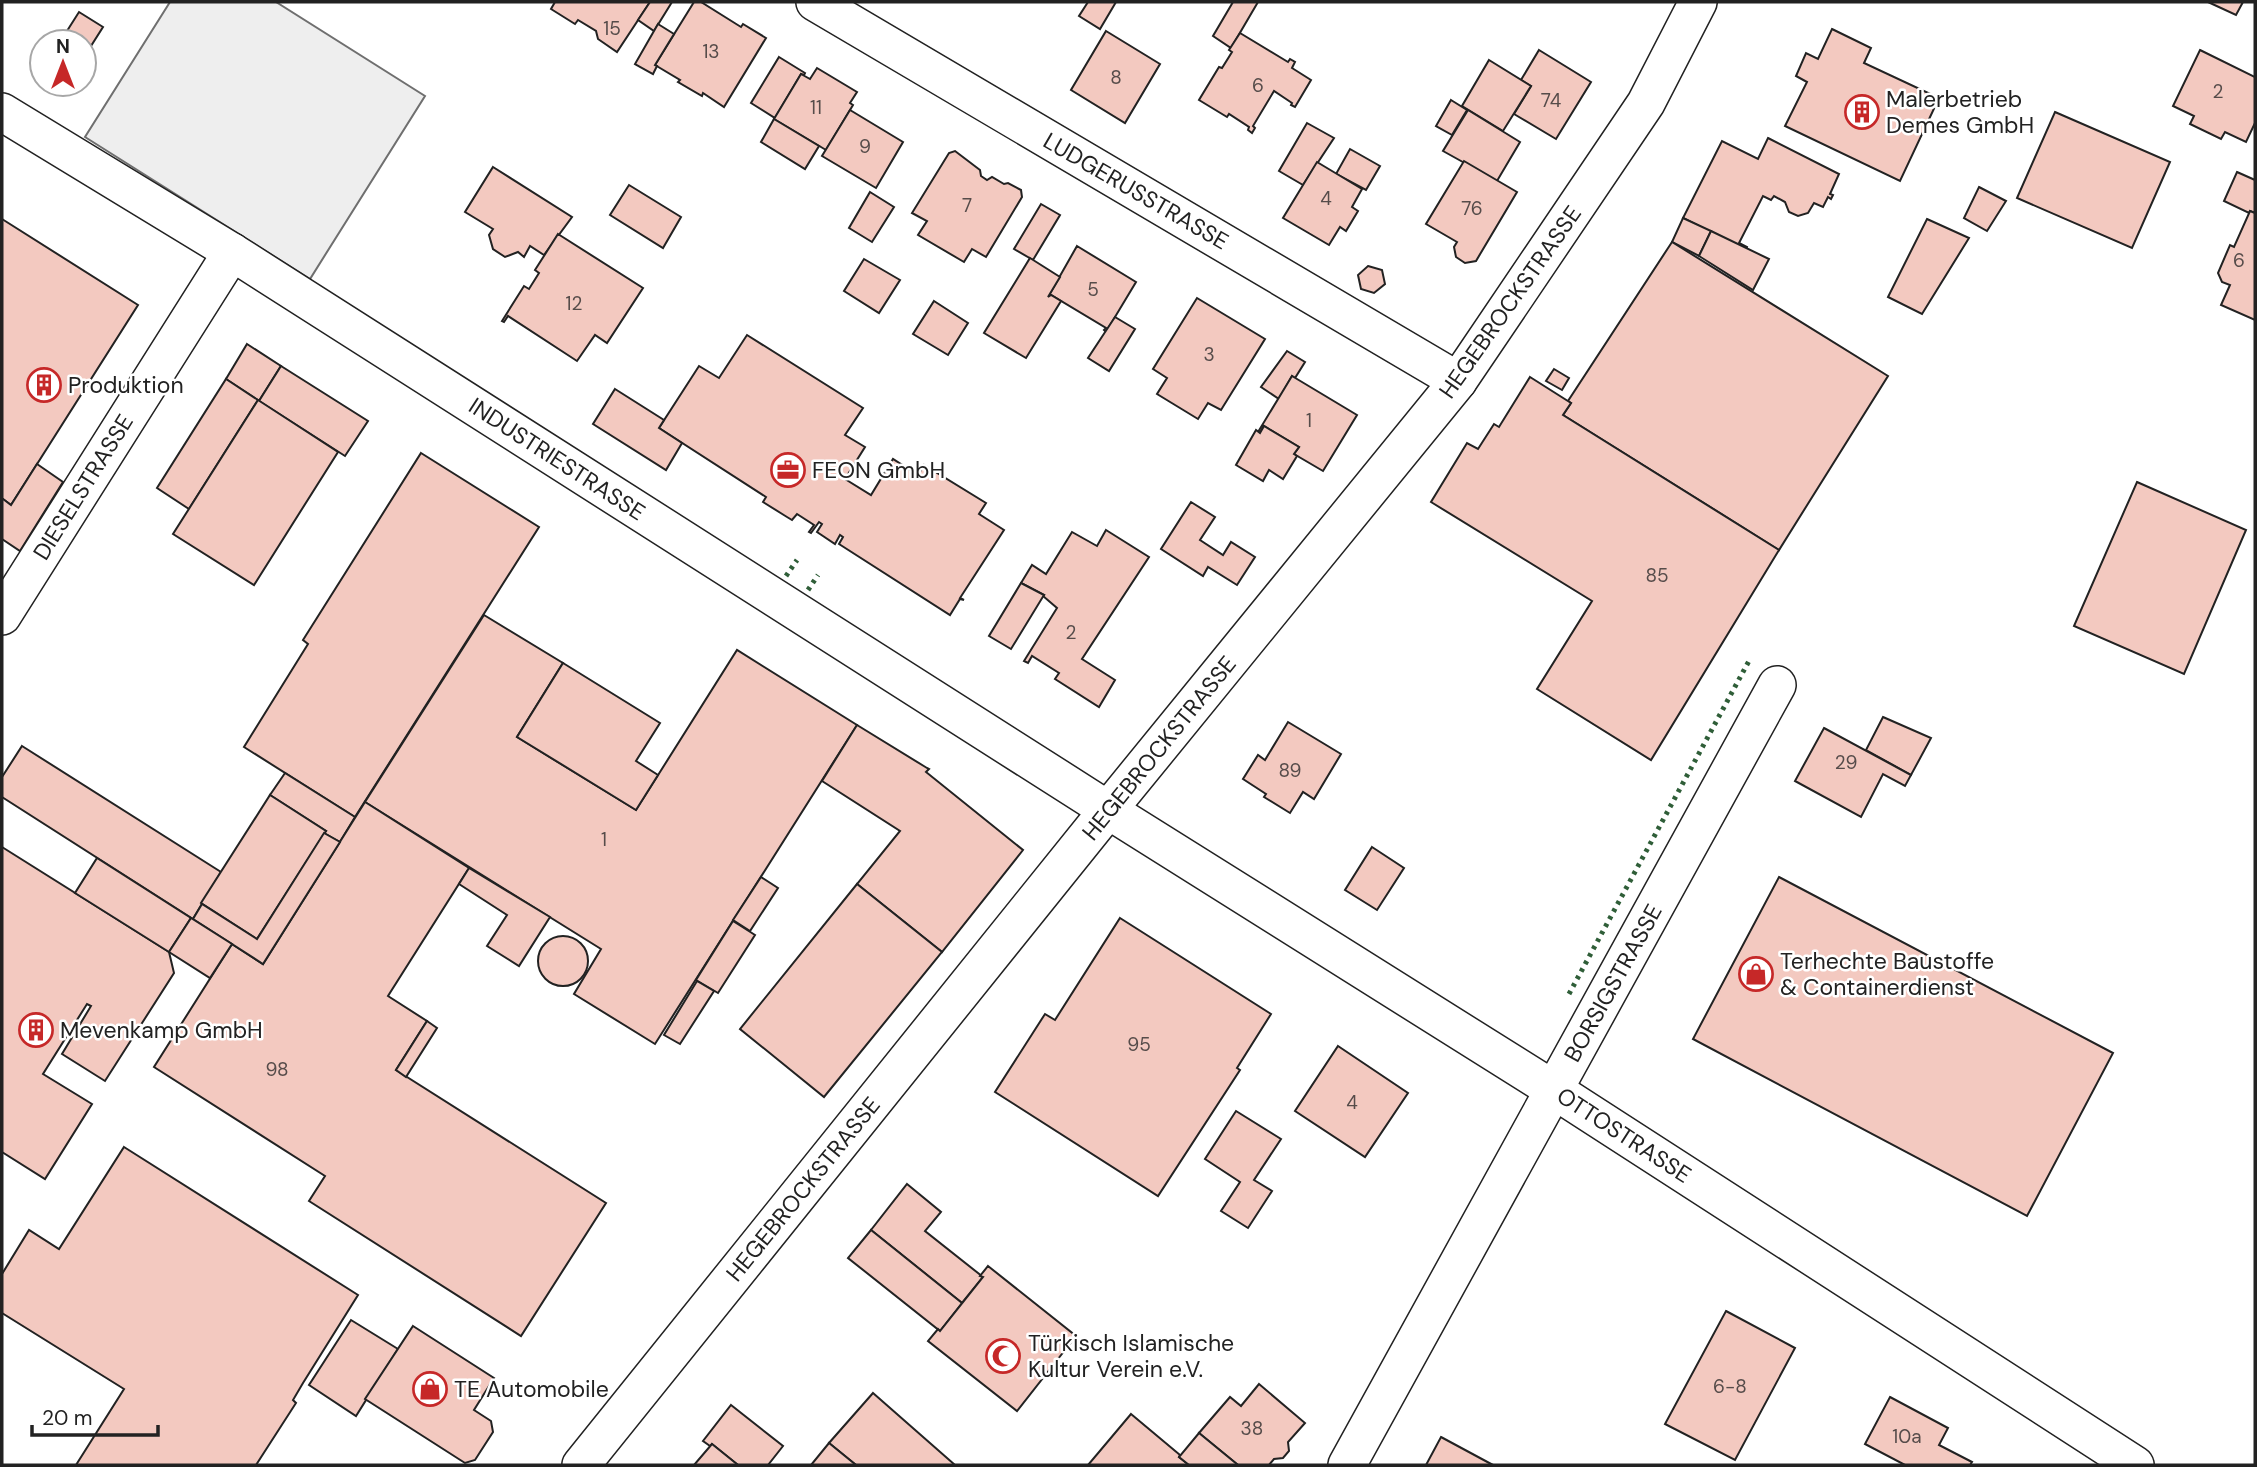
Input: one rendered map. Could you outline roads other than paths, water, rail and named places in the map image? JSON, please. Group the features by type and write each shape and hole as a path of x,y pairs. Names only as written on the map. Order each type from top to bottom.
{"street":[{"name":"LUDGERUSSTRASSE","path":"815,2 1458,380"},
{"name":"HEGEBROCKSTRASSE","path":"581,1465 1458,380 1646,103 1698,2"},
{"name":"INDUSTRIESTRASSE","path":"2,112 232,252 1108,810"},
{"name":"DIESELSTRASSE","path":"2,616 232,252"},
{"name":"BORSIGSTRASSE","path":"1347,1465 1777,685"},
{"name":"OTTOSTRASSE","path":"1108,810 1554,1090 2135,1465"}],"place":[{"name":"Malerbetrieb Demes GmbH","path":"1862,112"},
{"name":"Produktion","path":"44,385"},
{"name":"FEON GmbH","path":"788,470"},
{"name":"Terhechte Baustoffe & Containerdienst","path":"1756,974"},
{"name":"Mevenkamp GmbH","path":"36,1030"},
{"name":"Türkisch Islamische Kultur Verein e.V.","path":"1003,1356"},
{"name":"TE Automobile","path":"430,1389"}]}
